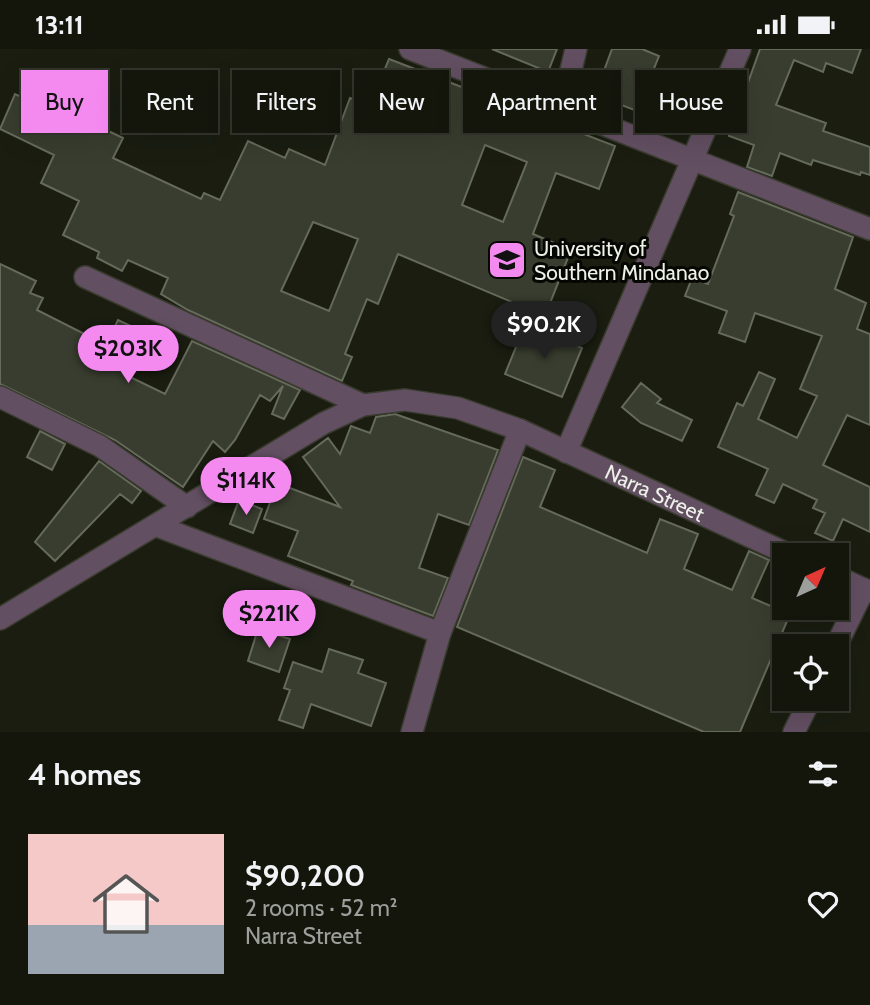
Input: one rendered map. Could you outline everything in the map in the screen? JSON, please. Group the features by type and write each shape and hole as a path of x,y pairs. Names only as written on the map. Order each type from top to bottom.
{"street":[{"path":"410,49 464,70"},
{"path":"571,70 576,49"},
{"path":"566,452 740,49"},
{"path":"621,131 870,229"},
{"path":"85,277 363,405"},
{"path":"0,397 100,446 187,507"},
{"name":"Narra Street","path":"363,405 405,400 458,408 520,431 772,547"},
{"path":"0,619 157,526 291,442 363,405"},
{"path":"412,732 440,633 520,431"},
{"path":"157,526 440,633"},
{"path":"843,634 867,590 849,582"},
{"path":"794,732 804,711"}],"building":[{"path":"492,49 557,49 549,70"},
{"path":"612,49 642,49 659,56 653,70 635,70 635,110 621,105 621,70 604,70"},
{"path":"760,49 861,49 852,73 826,63 823,72 794,60 776,105 826,123 823,131 870,147 870,175 861,172 860,175 813,160 811,165 780,153 772,176 747,167 754,145 729,136 730,133 747,133 747,85"},
{"path":"389,59 418,70 384,70"},
{"path":"449,82 463,87 463,133 581,133 615,146 599,189 556,173 533,234 571,250 545,316 398,254 378,304 367,299 345,354 352,357 342,381 188,310 161,294 168,278 128,260 122,271 97,258 99,252 63,235 79,201 41,183 54,155 0,129 15,94 21,97 21,133 108,133 108,131 123,138 113,158 201,199 204,193 220,200 248,141 285,158 289,149 325,165 337,133 340,133 340,125 350,98 354,99 354,133 449,133","holes":["485,145 527,162 503,222 462,205","313,222 358,239 329,311 281,291"]},
{"path":"738,192 853,237 835,289 866,303 857,329 870,334 870,425 847,415 823,465 870,487 870,532 843,519 833,541 815,533 825,513 813,508 817,500 783,484 774,503 756,495 768,469 718,447 737,403 743,406 759,372 775,379 758,419 797,438 817,396 800,389 822,336 755,313 745,342 719,333 727,311 685,296 692,278 708,284 734,216 730,214"},
{"path":"0,264 36,281 30,293 43,298 37,310 106,345 118,320 148,334 128,376 165,394 192,341 300,390 284,419 272,414 283,386 270,401 260,395 235,440 225,452 213,441 183,487 115,440 0,384"},
{"path":"525,325 582,348 562,397 505,374"},
{"path":"641,383 661,399 657,403 692,420 682,441 641,423 622,407"},
{"path":"395,414 498,450 469,525 438,514 419,568 448,578 433,616 351,585 353,581 288,556 298,531 264,519 277,483 340,507 303,457 328,438 340,454 351,426 370,433 376,417"},
{"path":"40,431 65,444 52,470 27,457"},
{"path":"523,457 555,470 540,507 647,553 660,519 698,534 684,569 732,590 749,551 769,560 752,598 772,607 772,620 787,620 782,634 772,634 772,657 740,732 704,732 457,627"},
{"path":"99,461 141,491 132,503 120,494 55,561 35,542"},
{"path":"239,500 262,509 253,533 230,524"},
{"path":"258,629 290,639 279,672 248,661"},
{"path":"329,649 363,660 358,673 386,683 371,726 311,704 303,728 279,720 290,690 284,688 293,662 322,672"}],"place":[{"name":"University of Southern Mindanao","path":"507,260"}]}
